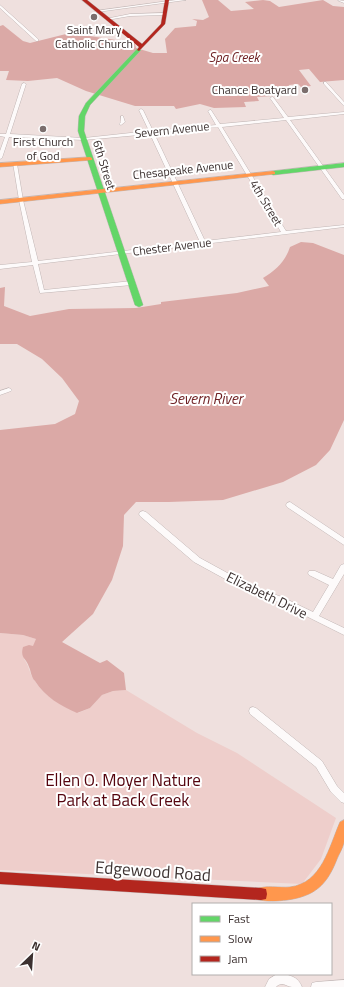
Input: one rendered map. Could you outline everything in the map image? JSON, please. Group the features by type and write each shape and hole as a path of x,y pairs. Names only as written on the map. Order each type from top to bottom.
{"main road":[{"path":"84,0 141,47"},
{"path":"165,14 167,1"},
{"name":"6th Street","path":"140,305 121,253 81,131 82,114 90,101 163,24 165,14"},
{"path":"0,165 90,159"},
{"name":"Chesapeake Avenue","path":"0,202 344,165"},
{"name":"Edgewood Road","path":"0,878 279,895 296,894 312,887 320,879 344,826"}],"street":[{"path":"97,11 184,0"},
{"path":"340,0 344,2"},
{"path":"0,6 37,40"},
{"path":"107,19 130,15 165,14"},
{"path":"326,83 344,105"},
{"path":"0,158 9,135 24,84"},
{"path":"272,98 344,198"},
{"path":"141,110 203,243"},
{"name":"4th Street","path":"210,111 284,233"},
{"name":"Severn Avenue","path":"0,135 84,139 344,113"},
{"path":"121,124 123,122 122,117"},
{"path":"16,164 21,200 42,292 132,283"},
{"name":"Chester Avenue","path":"0,267 344,226"},
{"path":"0,393 9,390"},
{"path":"290,505 344,542"},
{"name":"Elizabeth Drive","path":"143,514 192,556 250,589 279,599 344,632"},
{"path":"314,617 333,583 344,567"},
{"path":"312,573 333,583"},
{"path":"253,711 319,764 334,789 344,799"},
{"path":"270,987 275,980 280,978 288,979 297,987"},
{"path":"316,987 344,985"}],"green space":[{"name":"Ellen O. Moyer Nature Park at Back Creek","path":"0,633 23,635 36,639 36,643 24,659 39,687 54,700 66,707 78,713 90,708 102,695 113,691 126,690 197,733 237,753 336,818 321,859 302,884 0,870"}],"water":[{"name":"Spa Creek","path":"202,0 218,0 231,11 254,9 245,2 263,0 270,1 279,7 323,0 333,6 344,7 344,80 320,82 309,69 299,70 311,86 301,87 298,84 289,85 286,92 273,96 257,97 259,101 244,102 246,107 214,108 200,104 176,109 174,106 135,106 86,91 57,78 28,81 6,80 9,71 0,71 0,26 3,25 23,41 30,43 70,33 129,42 135,44 136,48 153,53 167,53 165,39 175,28 196,26 197,21 192,19 203,20 209,17"},
{"name":"Severn River","path":"301,242 313,243 344,255 344,420 330,450 316,465 283,482 223,500 136,502 124,515 123,546 112,580 93,614 62,642 100,663 107,660 124,673 126,690 113,691 102,695 90,708 77,713 59,704 48,696 33,678 22,651 23,647 29,645 33,646 36,639 23,635 0,633 0,430 55,424 75,414 79,401 62,378 42,359 17,344 0,344 0,288 5,287 4,306 30,316 69,309 136,308 161,304 161,302 237,293 269,286 263,278 280,265 286,257 290,247"}],"traffic: fast":[{"path":"139,50 88,104 82,116 81,131 139,305"},
{"path":"273,173 344,165"}],"traffic: slow":[{"path":"0,165 90,159"},
{"path":"0,202 273,173"},
{"path":"261,894 297,892 309,888 318,881 331,859 344,826"}],"traffic: jam":[{"path":"84,0 141,46"},
{"path":"139,50 163,24 167,0"},
{"path":"0,878 261,894"}],"place":[{"name":"Saint Mary Catholic Church","path":"94,17"},
{"name":"Chance Boatyard","path":"305,90"},
{"name":"First Church of God","path":"43,129"}]}
